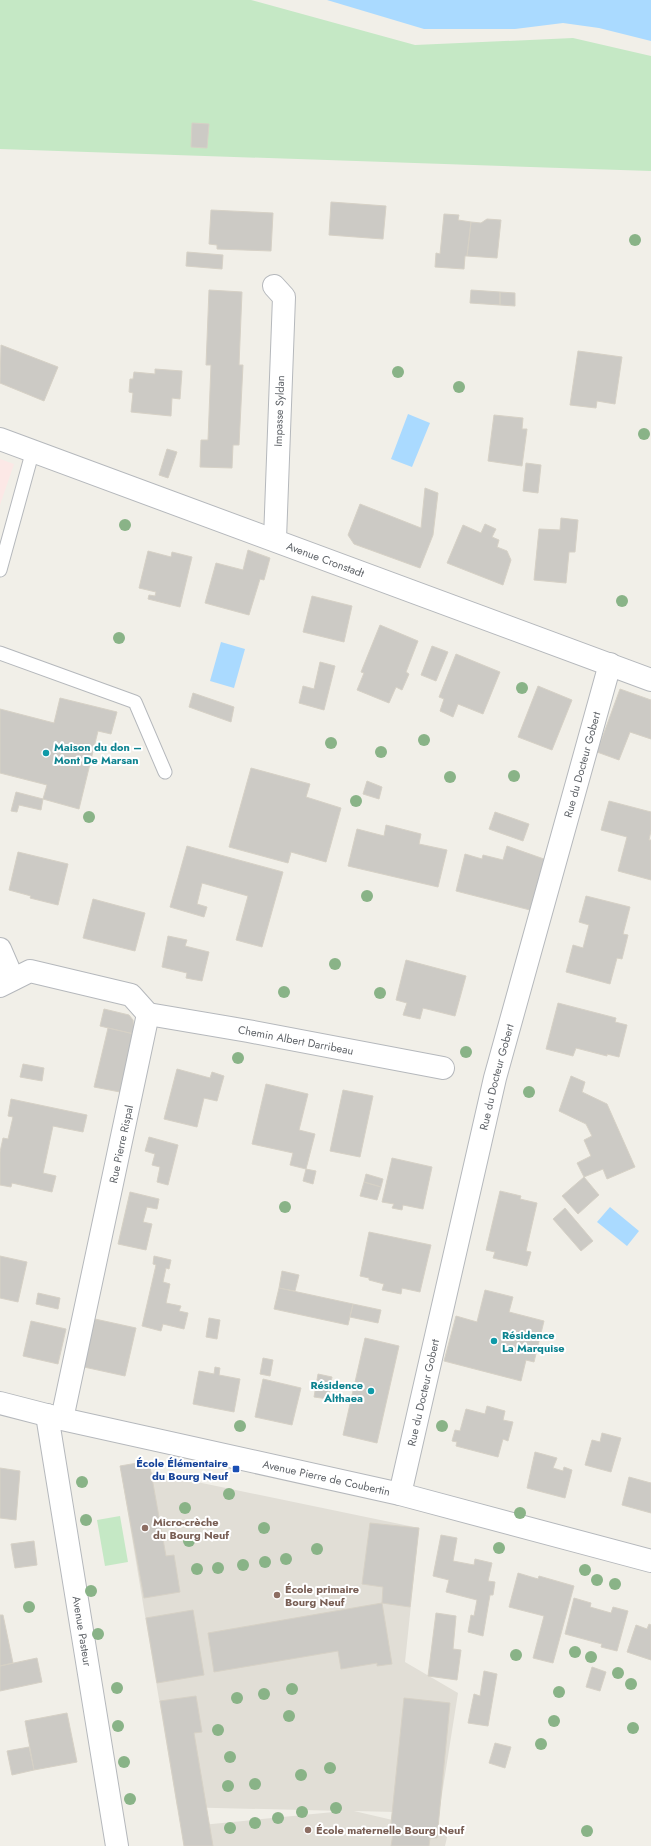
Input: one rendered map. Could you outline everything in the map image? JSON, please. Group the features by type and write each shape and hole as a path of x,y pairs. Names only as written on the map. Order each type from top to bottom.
{"street":[{"name":"Impasse Syldan","path":"274,286 284,297 275,540"},
{"name":"Avenue Cronstadt","path":"0,439 651,680"},
{"name":"Rue du Docteur Gobert","path":"400,1494 495,1078 610,664"},
{"path":"0,949 7,983 30,971 131,995 148,1014"},
{"name":"Chemin Albert Darribeau","path":"148,1014 248,1031 443,1068"},
{"name":"Rue Pierre Rispal","path":"55,1417 148,1014"},
{"name":"Avenue Pierre de Coubertin","path":"0,1403 55,1417 400,1494 651,1561"},
{"name":"Avenue Pasteur","path":"55,1417 117,1846"}],"lane":[{"path":"0,570 33,450"},
{"path":"0,653 135,702 165,772"}],"shaded area":[{"path":"0,459 14,464 0,505"},
{"name":"École primaire Bourg Neuf","path":"120,1466 419,1528 405,1662 458,1693 439,1813 354,1811 448,1833 445,1846 184,1846 181,1827 344,1811 177,1807"}],"green space":[{"path":"0,0 251,0 415,45 573,38 651,56 651,171 0,149"},
{"path":"120,1516 128,1562 105,1566 97,1520"}],"water":[{"path":"327,0 651,0 651,41 599,28 563,23 515,29 424,29"},
{"path":"408,414 430,423 412,467 391,459"},
{"path":"221,642 245,649 234,688 210,681"},
{"path":"610,1207 639,1231 627,1246 597,1222"}],"building":[{"path":"192,123 209,124 207,148 191,147"},
{"path":"331,202 386,206 383,239 329,235"},
{"path":"211,210 273,213 271,251 217,249 217,245 209,244"},
{"path":"444,214 459,215 458,220 471,222 464,269 435,267 436,253 440,254"},
{"path":"487,219 501,220 497,258 467,256 471,222 481,223"},
{"path":"187,252 223,255 222,269 186,266"},
{"path":"209,290 242,292 239,365 243,365 239,445 233,445 232,468 200,467 201,440 208,440 211,365 206,365"},
{"path":"471,290 500,292 500,305 470,303"},
{"path":"500,292 515,293 515,306 500,305"},
{"path":"1,345 58,367 44,401 0,383"},
{"path":"578,351 622,357 615,404 597,401 596,408 570,405"},
{"path":"155,369 182,371 180,399 172,398 171,416 131,412 133,393 129,392 130,379 133,379 134,372 155,374"},
{"path":"494,415 523,418 522,429 527,429 522,466 488,461"},
{"path":"167,449 177,452 168,478 159,475"},
{"path":"526,463 541,465 538,493 523,491"},
{"path":"425,488 438,493 433,535 420,568 354,544 348,535 360,504 421,528"},
{"path":"561,518 578,520 575,552 569,552 566,583 534,580 539,529 560,530"},
{"path":"485,524 496,529 492,537 499,540 497,547 507,551 511,560 503,585 447,563 463,525 481,533"},
{"path":"248,550 270,558 264,580 260,579 249,615 205,603 216,563 243,570"},
{"path":"148,551 171,557 172,552 192,557 180,607 148,599 149,595 155,596 156,592 139,588"},
{"path":"312,596 352,606 344,642 303,632"},
{"path":"380,625 418,641 406,672 409,674 402,690 396,687 389,703 357,690 364,673 361,672"},
{"path":"432,646 448,652 436,681 421,675"},
{"path":"456,654 500,672 483,714 458,704 453,717 440,711 444,699 439,697"},
{"path":"320,662 335,666 324,710 299,703 303,686 314,689"},
{"path":"538,686 572,700 552,750 518,737"},
{"path":"620,689 651,700 651,739 630,732 619,760 597,752"},
{"path":"193,693 234,707 231,722 189,707"},
{"name":"Maison du don – Mont De Marsan","path":"60,698 117,712 111,734 98,731 79,809 43,799 47,785 0,773 0,709 54,723"},
{"path":"251,768 310,784 306,797 341,808 326,862 291,852 288,863 229,847"},
{"path":"367,781 382,787 379,799 363,794"},
{"path":"16,792 43,799 41,810 19,805 17,812 11,811"},
{"path":"609,801 651,812 651,831 649,840 651,840 651,880 618,871 627,837 601,830"},
{"path":"495,812 529,824 523,841 489,829"},
{"path":"386,825 421,834 419,844 447,850 438,887 348,866 357,829 384,836"},
{"path":"187,846 283,872 262,947 236,940 248,896 202,883 197,904 207,907 204,917 170,907"},
{"path":"507,846 544,859 530,910 456,891 465,854 482,859 483,855 503,860"},
{"path":"18,852 68,864 58,905 30,898 31,896 9,890"},
{"path":"586,896 630,907 623,934 628,935 622,959 617,958 610,984 566,972 573,945 583,948 589,925 579,922"},
{"path":"93,899 145,913 135,951 83,938"},
{"path":"168,936 187,940 185,946 209,952 202,981 186,978 187,973 162,967"},
{"path":"406,960 466,976 455,1016 423,1008 420,1019 403,1015 407,1003 396,1000"},
{"path":"558,1003 616,1018 615,1022 627,1025 619,1057 607,1054 607,1056 576,1048 573,1056 546,1049"},
{"path":"104,1009 129,1015 133,1020 134,1034 100,1026"},
{"path":"108,1028 134,1034 120,1092 94,1087"},
{"path":"23,1064 44,1068 42,1081 20,1077"},
{"path":"177,1069 210,1078 212,1072 224,1076 217,1101 204,1098 197,1127 164,1119"},
{"path":"571,1076 585,1082 582,1092 607,1104 635,1167 607,1179 603,1169 584,1177 577,1163 591,1156 584,1140 592,1136 586,1124 559,1111"},
{"path":"266,1084 308,1094 299,1130 315,1134 306,1169 290,1165 293,1153 252,1144"},
{"path":"343,1090 373,1096 360,1157 330,1151"},
{"path":"11,1099 87,1115 83,1132 53,1126 43,1173 56,1176 52,1192 12,1183 11,1187 0,1185 0,1152 3,1138 8,1139 13,1117 8,1116"},
{"path":"149,1137 178,1145 168,1185 157,1182 160,1167 152,1165 155,1154 145,1151"},
{"path":"392,1158 432,1167 423,1209 403,1205 402,1210 392,1208 394,1204 382,1202"},
{"path":"306,1169 316,1171 313,1184 303,1181"},
{"path":"366,1174 383,1179 381,1187 364,1182"},
{"path":"584,1177 599,1195 578,1214 562,1196"},
{"path":"364,1182 381,1187 377,1200 360,1196"},
{"path":"500,1191 521,1196 520,1199 537,1203 526,1251 531,1252 527,1266 493,1258 495,1252 486,1250"},
{"path":"130,1192 159,1199 157,1209 147,1207 143,1222 152,1224 146,1250 118,1244"},
{"path":"565,1208 593,1241 581,1251 553,1219"},
{"path":"369,1232 431,1245 420,1292 402,1288 401,1294 382,1290 384,1284 360,1276"},
{"path":"0,1256 27,1262 18,1302 0,1298"},
{"path":"154,1256 171,1260 169,1269 166,1268 163,1282 170,1284 166,1303 181,1306 179,1311 188,1313 184,1329 163,1324 161,1331 142,1326 156,1265 153,1264"},
{"path":"282,1271 299,1275 295,1291 279,1288"},
{"path":"279,1288 353,1304 348,1325 274,1309"},
{"name":"Résidence La Marquise","path":"485,1290 513,1297 509,1312 544,1321 534,1362 526,1360 521,1381 444,1361 456,1316 477,1322"},
{"path":"38,1293 60,1298 58,1309 36,1304"},
{"path":"353,1304 381,1310 378,1323 350,1317"},
{"path":"209,1318 220,1320 217,1339 206,1337"},
{"path":"95,1319 136,1328 125,1376 84,1367"},
{"path":"31,1321 66,1329 58,1364 23,1356"},
{"name":"Résidence Althaea","path":"365,1338 399,1346 377,1443 343,1435"},
{"path":"263,1358 273,1360 270,1376 260,1374"},
{"path":"215,1367 220,1368 219,1375 240,1379 234,1412 193,1404 199,1371 214,1374"},
{"path":"318,1374 332,1377 328,1399 314,1397"},
{"path":"263,1379 301,1388 292,1425 255,1417"},
{"path":"487,1406 505,1411 503,1420 513,1422 508,1441 503,1439 498,1457 456,1446 457,1442 452,1441 455,1430 460,1431 466,1409 485,1414"},
{"path":"602,1433 621,1438 611,1472 585,1465 592,1440 600,1442"},
{"path":"535,1452 557,1458 553,1468 563,1471 564,1467 572,1470 565,1498 527,1488"},
{"path":"149,1461 166,1556 174,1555 180,1592 144,1598 120,1466"},
{"path":"0,1468 20,1471 16,1520 0,1518"},
{"path":"629,1477 651,1483 651,1513 622,1505"},
{"path":"370,1523 419,1528 410,1607 382,1603 383,1587 362,1584"},
{"path":"441,1535 457,1538 453,1561 474,1565 475,1559 492,1563 488,1581 495,1582 493,1595 490,1595 483,1636 468,1632 471,1615 474,1616 477,1600 446,1592 449,1580 433,1576"},
{"path":"34,1541 37,1565 15,1568 11,1544"},
{"path":"518,1573 538,1579 539,1576 574,1586 553,1663 533,1658 544,1616 509,1607"},
{"path":"574,1598 591,1603 590,1607 611,1613 613,1607 628,1611 617,1651 601,1647 602,1644 565,1634"},
{"path":"382,1603 392,1664 377,1666 377,1663 341,1669 338,1651 214,1672 208,1633"},
{"path":"193,1610 204,1675 157,1683 146,1618"},
{"path":"436,1613 456,1616 453,1649 461,1650 457,1680 428,1676"},
{"path":"0,1615 3,1615 13,1663 0,1666"},
{"path":"649,1624 651,1625 651,1660 627,1652 636,1625 647,1629"},
{"path":"37,1658 42,1682 0,1691 0,1666"},
{"path":"592,1667 606,1672 600,1691 586,1687"},
{"path":"484,1671 497,1674 488,1726 468,1723 474,1694 480,1696"},
{"path":"196,1696 202,1732 194,1733 213,1846 184,1846 160,1701"},
{"path":"404,1698 450,1703 437,1838 430,1838 429,1846 391,1846 393,1834 390,1833"},
{"path":"67,1713 77,1762 34,1770 25,1721"},
{"path":"495,1743 511,1747 505,1768 489,1763"},
{"path":"29,1747 34,1770 12,1775 7,1751"}],"place":[{"name":"Maison du don – Mont De Marsan","path":"46,753"},
{"name":"Résidence La Marquise","path":"494,1341"},
{"name":"Résidence Althaea","path":"371,1391"},
{"name":"École Élémentaire du Bourg Neuf","path":"236,1469"},
{"name":"Micro-crèche du Bourg Neuf","path":"145,1528"},
{"name":"École primaire Bourg Neuf","path":"277,1595"},
{"name":"École maternelle Bourg Neuf","path":"308,1830"}]}
